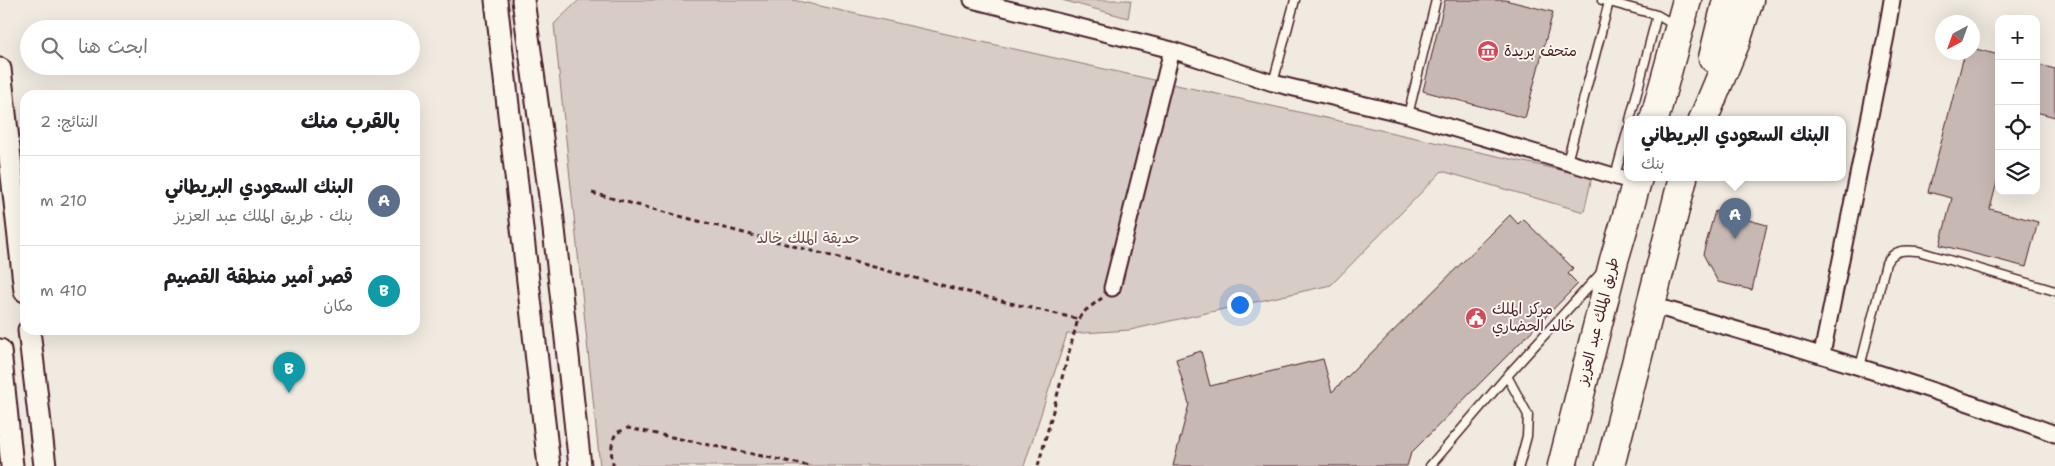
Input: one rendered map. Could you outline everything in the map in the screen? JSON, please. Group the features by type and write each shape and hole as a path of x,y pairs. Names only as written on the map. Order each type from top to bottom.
{"highway":[{"path":"1655,116 1668,22 1687,0"},
{"path":"1698,116 1727,0"},
{"path":"1705,116 1736,40 1749,0"},
{"name":"طريق الملك عبد العزيز","path":"1562,466 1614,260 1629,181"},
{"path":"1610,466 1682,181"}],"street":[{"path":"496,0 550,466"},
{"path":"523,0 552,211 580,466"},
{"path":"972,0 1172,50 1273,82 1408,115 1567,162 1624,176"},
{"path":"1822,354 1892,0"},
{"path":"1886,36 1900,0"},
{"path":"1112,288 1172,50"},
{"path":"0,69 20,247"},
{"path":"1651,305 1822,354 1999,413 2055,434"},
{"path":"30,335 45,466"},
{"path":"0,350 12,466"}],"lane":[{"path":"1273,82 1295,0"},
{"path":"1408,115 1436,0"},
{"path":"1567,162 1606,1 1668,22 1632,116"},
{"path":"1860,367 1886,263 1892,254 1901,250 1918,251 2055,291"},
{"path":"1430,466 1507,376 1614,260"},
{"path":"1507,376 1528,415 1527,436 1519,466"}],"path":[{"path":"592,193 997,300 1078,319"},
{"path":"1038,466 1069,346 1078,319 1112,288"},
{"path":"614,466 612,459 613,439 616,433 628,428 810,466"}],"green space":[{"name":"حديقة الملك خالد","path":"579,0 793,0 1592,177 1584,212 1442,171 1331,285 1130,330 1067,334 1024,466 600,466 554,24"},
{"path":"1062,0 1131,0 1128,18"}],"building":[{"name":"متحف بريدة","path":"1445,0 1505,0 1553,12 1525,118 1423,91"},
{"path":"1980,50 1995,54 1995,190 1990,209 2038,222 2026,267 1940,245 1952,198 1928,192 1963,60 1980,60"},
{"path":"2040,65 2055,69 2055,117 2040,113"},
{"path":"1715,211 1767,225 1752,290 1718,282 1703,254"},
{"name":"مركز الملك خالد الحضاري","path":"1510,215 1518,224 1523,219 1573,268 1568,274 1578,284 1411,453 1407,466 1173,466 1189,404 1176,359 1201,351 1210,386 1323,359 1332,392"}],"place":[{"name":"متحف بريدة","path":"1488,51"},
{"name":"البنك السعودي البريطاني","path":"1735,239"},
{"name":"مركز الملك خالد الحضاري","path":"1476,318"},
{"name":"قصر أمير منطقة القصيم","path":"289,393"}]}
